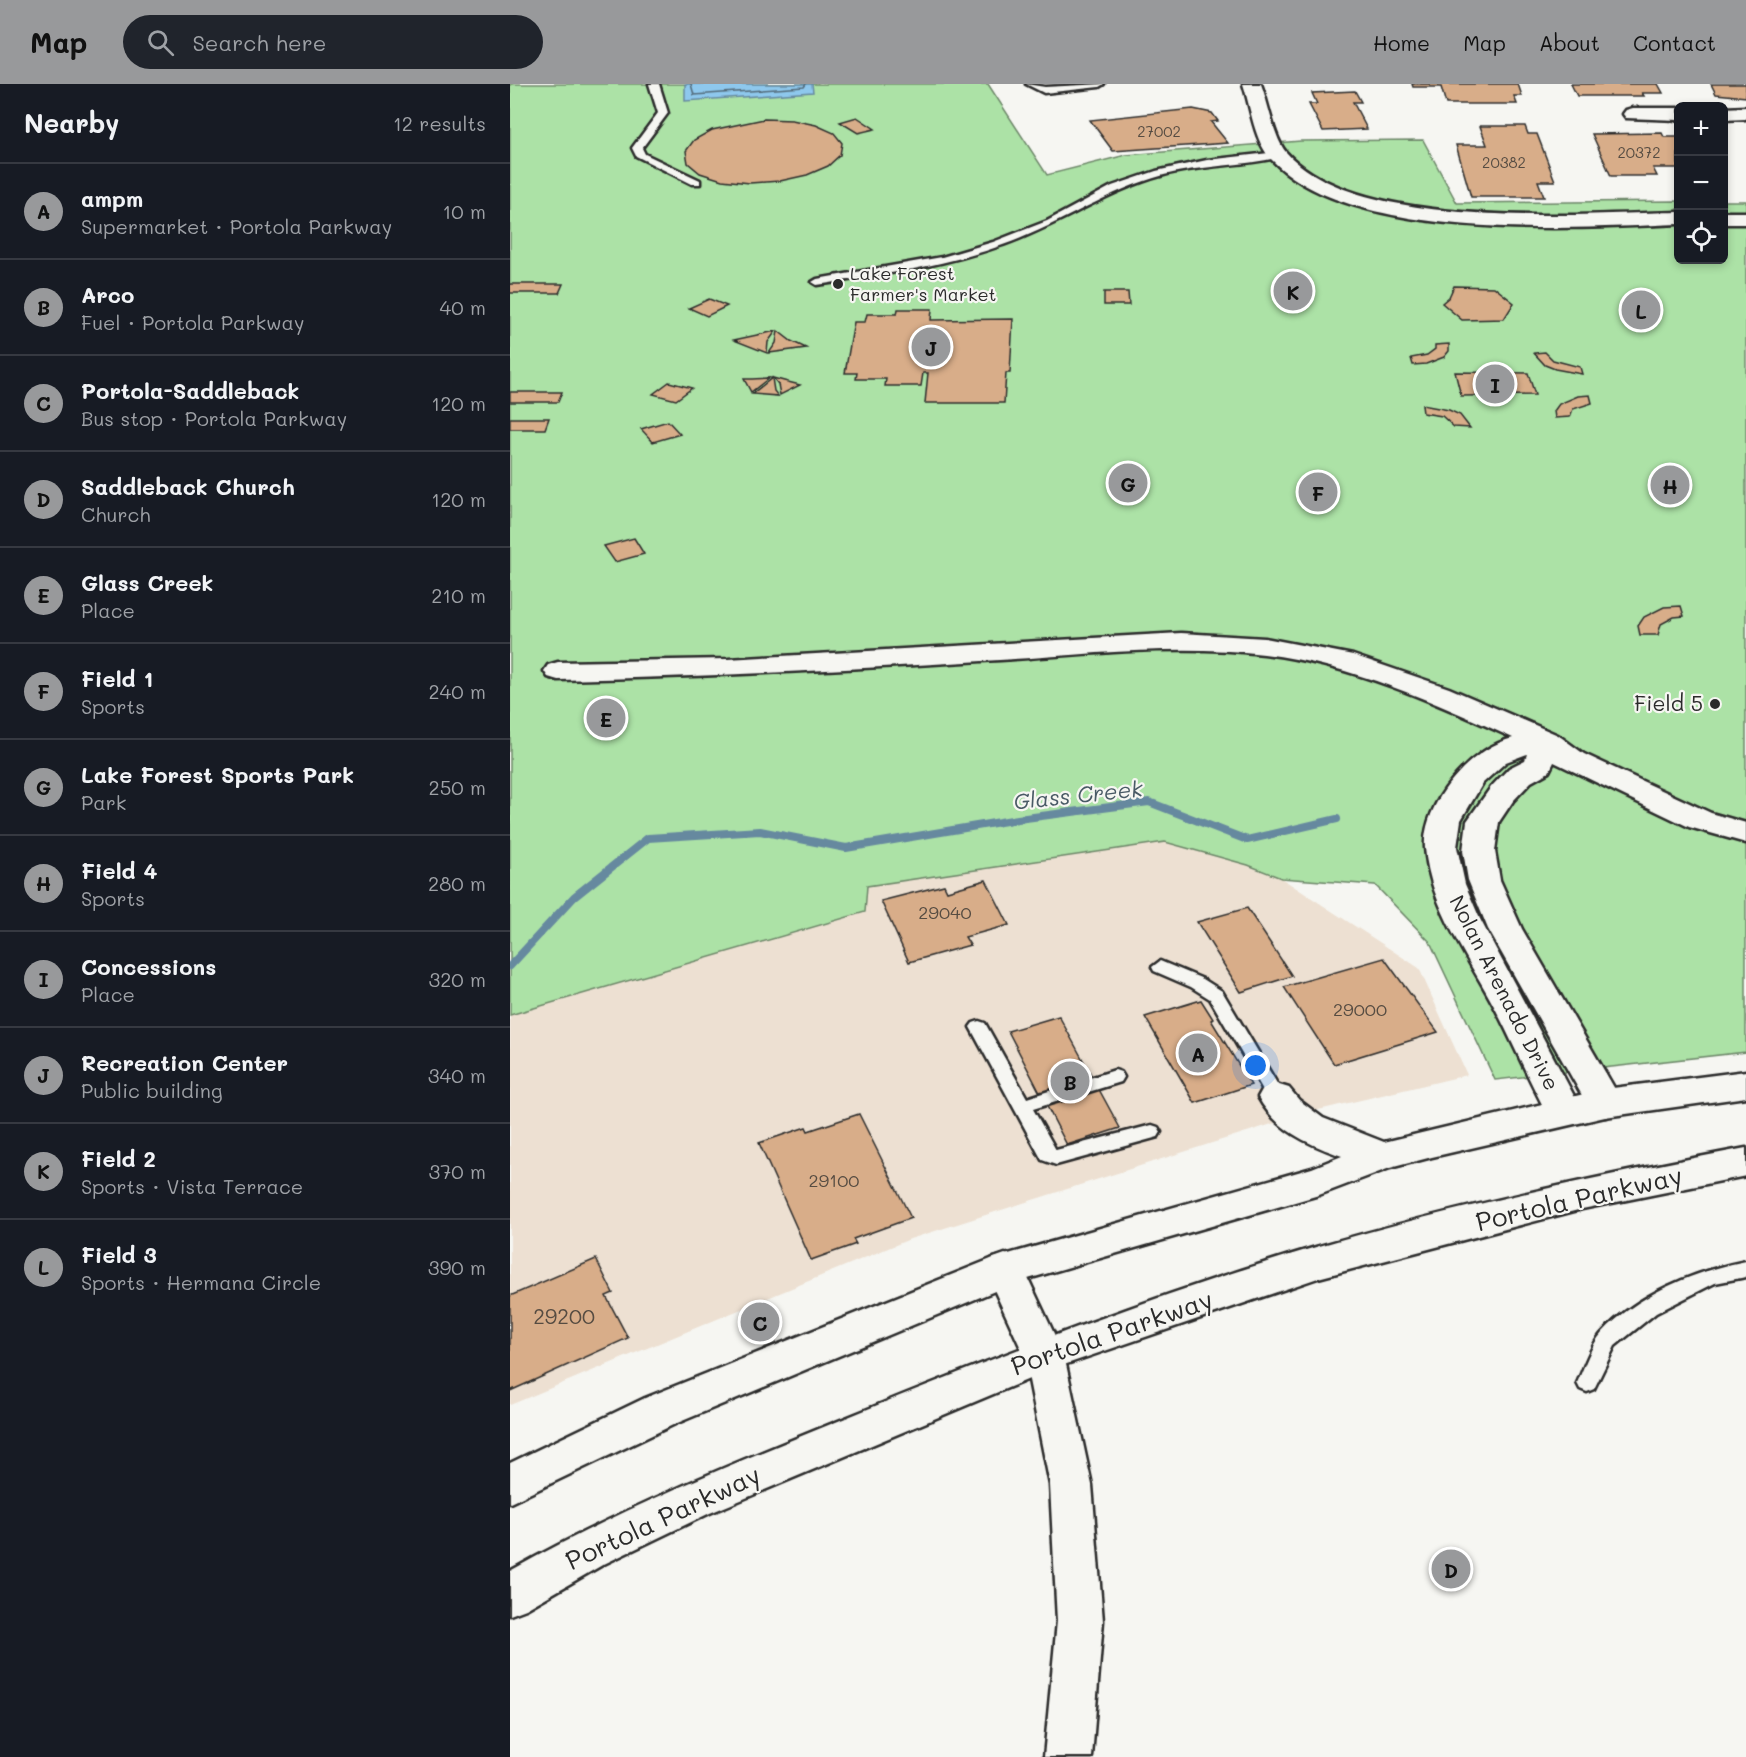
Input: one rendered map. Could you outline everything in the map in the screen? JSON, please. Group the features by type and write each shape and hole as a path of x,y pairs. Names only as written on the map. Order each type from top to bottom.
{"street":[{"path":"1252,84 1278,155 1302,175 1332,192 1413,213 1503,219 1674,218"},
{"path":"1728,114 1746,113"},
{"path":"1633,114 1674,114"},
{"path":"1728,218 1746,218"},
{"path":"558,671 728,668 1144,642 1220,641 1307,652 1380,672 1439,694 1547,742 1574,761 1690,816 1746,833"},
{"name":"Nolan Arenado Drive","path":"1547,742 1538,765 1520,775 1502,794 1483,820 1479,851 1484,880 1505,929 1605,1103"},
{"name":"Nolan Arenado Drive","path":"1547,742 1506,749 1484,766 1464,786 1446,817 1441,844 1446,874 1457,906 1540,1060 1564,1111"},
{"path":"510,1484 660,1411 1005,1270 1319,1180 1383,1156 1564,1111 1605,1103 1746,1084"},
{"path":"1276,1097 1289,1115 1308,1128 1383,1156"},
{"name":"Portola Parkway","path":"510,1594 588,1550 695,1499 1044,1355 1316,1263 1582,1194 1746,1162"},
{"path":"1005,1270 1044,1355 1071,1485 1080,1621 1068,1757"}],"lane":[{"path":"654,84 663,113 637,148 641,156 696,182"},
{"path":"1031,84 1044,90 1099,84"},
{"path":"817,282 944,260 998,244 1051,223 1116,188 1160,173 1207,163 1278,155"},
{"path":"1160,967 1197,983 1216,995 1276,1097"},
{"path":"979,1027 1045,1149 1056,1158 1152,1132"},
{"path":"1021,1106 1115,1077"},
{"path":"1587,1383 1608,1340 1649,1307 1711,1276 1746,1269"}],"shaded area":[{"path":"1165,842 1248,865 1281,878 1419,968 1467,1075 1310,1112 910,1239 510,1405 510,1015 864,912 867,886"}],"green space":[{"path":"510,84 988,84 1047,175 1126,155 1301,141 1423,140 1457,203 1674,201 1674,264 1728,264 1728,201 1746,201 1746,1052 1495,1080 1430,942 1375,885 1281,878 1248,865 1165,842 867,886 865,912 510,1015"}],"water":[{"path":"685,84 812,84 813,92 685,101"}],"building":[{"path":"1412,84 1518,84 1522,96 1514,96 1517,104 1446,104 1441,87 1413,87"},
{"path":"1571,84 1658,84 1663,93 1642,93 1644,96 1577,96"},
{"path":"1711,84 1746,84 1746,97 1716,94"},
{"path":"1355,91 1361,102 1353,102 1367,129 1323,131 1309,104 1317,104 1312,93"},
{"path":"1193,109 1212,113 1218,121 1211,122 1228,143 1113,151 1090,120"},
{"path":"857,117 875,129 858,133 840,122"},
{"path":"764,119 792,120 816,125 834,133 842,143 840,155 828,166 807,175 780,181 750,183 722,180 700,173 688,163 686,151 694,140 712,130"},
{"path":"1480,126 1525,126 1528,134 1537,134 1555,181 1538,181 1544,197 1471,197 1456,145 1487,145"},
{"path":"1662,133 1664,137 1674,137 1674,168 1653,168 1657,176 1611,176 1592,134"},
{"path":"510,284 563,284 559,293 510,293"},
{"path":"1454,286 1494,287 1514,303 1504,319 1462,320 1442,303 1449,297"},
{"path":"1104,292 1128,292 1129,305 1104,305"},
{"path":"709,299 727,306 707,316 689,308"},
{"path":"898,309 932,309 931,320 1013,319 1010,373 1006,373 1004,403 925,403 928,373 923,373 921,386 885,386 886,379 856,379 857,373 845,373 854,322 865,322 867,314 897,314"},
{"path":"776,331 768,342 767,353 734,340"},
{"path":"778,331 791,341 806,348 769,353 776,343"},
{"path":"1449,344 1449,351 1444,357 1426,364 1413,365 1411,358 1427,355 1435,349 1435,345"},
{"path":"1545,352 1553,360 1580,367 1582,374 1545,365 1534,353"},
{"path":"1455,372 1528,373 1535,395 1461,396"},
{"path":"769,378 751,392 744,379 752,379"},
{"path":"772,378 774,391 778,396 752,394"},
{"path":"773,378 800,385 780,395 778,384"},
{"path":"669,382 692,388 676,400 653,394"},
{"path":"510,392 562,392 558,402 510,402"},
{"path":"1590,395 1592,403 1573,409 1570,417 1555,418 1554,411 1559,404 1578,396"},
{"path":"1422,405 1449,410 1460,415 1470,428 1454,427 1442,416 1423,413"},
{"path":"510,418 549,418 545,429 510,429"},
{"path":"668,421 680,434 653,442 641,429"},
{"path":"634,538 644,554 615,562 604,546"},
{"path":"1681,606 1684,616 1674,617 1661,624 1658,635 1640,635 1638,626 1644,617 1664,607"},
{"path":"986,880 1009,925 965,937 970,945 909,962 881,901 944,885 947,891"},
{"path":"1247,908 1292,976 1241,992 1197,922"},
{"path":"1384,958 1438,1032 1334,1064 1284,987"},
{"path":"1201,1000 1251,1085 1195,1103 1145,1017"},
{"path":"1059,1016 1120,1128 1067,1145 1008,1031"},
{"path":"859,1114 911,1218 853,1239 856,1244 811,1260 759,1143 806,1127 808,1131"},
{"path":"596,1259 613,1293 606,1296 628,1338 510,1391 510,1296"}],"waterway":[{"name":"Glass Creek","path":"510,966 574,897 648,838 760,831 846,848 1018,819 1149,802 1247,840 1337,819"}],"place":[{"name":"Lake Forest Farmer's Market","path":"838,284"},
{"name":"Field 2","path":"1293,291"},
{"name":"Field 3","path":"1641,310"},
{"name":"Recreation Center","path":"931,347"},
{"name":"Concessions","path":"1495,384"},
{"name":"Lake Forest Sports Park","path":"1128,483"},
{"name":"Field 4","path":"1670,485"},
{"name":"Field 1","path":"1318,492"},
{"name":"Field 5","path":"1715,704"},
{"name":"Glass Creek","path":"606,718"},
{"name":"ampm","path":"1198,1053"},
{"name":"Arco","path":"1070,1081"},
{"name":"Portola-Saddleback","path":"760,1322"},
{"name":"Saddleback Church","path":"1451,1569"}]}
